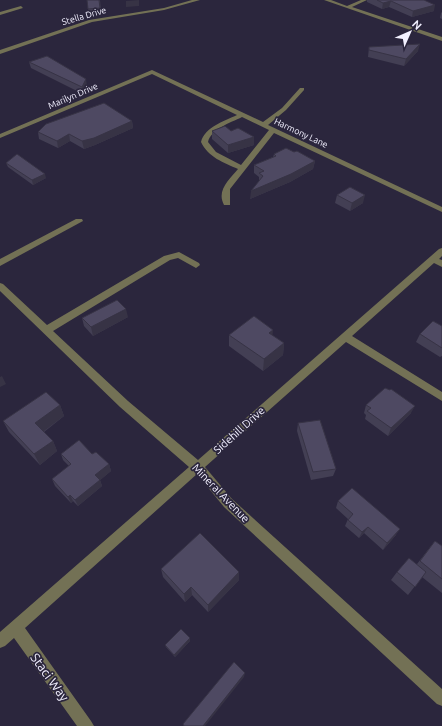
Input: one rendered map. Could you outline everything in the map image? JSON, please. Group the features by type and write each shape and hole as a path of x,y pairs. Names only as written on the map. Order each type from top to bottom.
{"street":[{"name":"Stella Drive","path":"0,52 92,21 164,9 198,0"},
{"path":"326,0 442,39"},
{"path":"348,7 365,0"},
{"path":"0,14 21,7"},
{"name":"Harmony Lane","path":"152,72 442,210"},
{"name":"Marilyn Drive","path":"0,136 152,72"},
{"path":"263,125 284,109 302,89"},
{"path":"241,115 212,130 207,136 205,142 209,151 224,160 243,168"},
{"path":"227,203 225,198 226,190 273,130"},
{"path":"0,263 79,221"},
{"name":"Sidehill Drive","path":"0,640 198,467 220,445 344,336 438,261 442,251"},
{"path":"47,330 167,258 179,255 196,265"},
{"name":"Mineral Avenue","path":"0,286 124,404 198,467 228,503 442,699"},
{"path":"344,336 442,397"},
{"name":"Staci Way","path":"15,627 86,726"}],"building":[{"path":"87,0 99,0 100,8 88,9"},
{"path":"377,0 424,0 435,5 413,11 391,1 383,3"},
{"path":"420,44 406,59 369,50 369,47"},
{"path":"47,56 86,79 82,87 29,62"},
{"path":"104,103 132,121 94,138 82,141 69,134 57,141 38,132 46,124"},
{"path":"225,126 231,131 238,128 254,137 228,145 212,131"},
{"path":"286,148 294,152 297,151 315,161 291,174 251,191 263,176 259,173 264,171 254,165 276,156 274,154"},
{"path":"17,154 45,174 32,180 6,163"},
{"path":"350,187 365,195 352,203 337,195"},
{"path":"117,300 126,309 91,327 82,318"},
{"path":"254,316 273,330 269,333 284,343 264,359 229,335"},
{"path":"433,321 442,326 442,348 420,334"},
{"path":"385,388 391,389 415,406 391,428 367,411 371,408 366,405"},
{"path":"46,392 60,405 35,423 53,441 34,454 3,421"},
{"path":"320,420 336,469 313,472 298,423"},
{"path":"79,440 92,454 96,452 109,464 95,475 100,480 75,500 70,495 68,497 52,479 71,464 61,454"},
{"path":"352,488 400,529 387,543 368,527 362,532 348,520 353,514 338,501"},
{"path":"200,533 239,572 208,605 191,587 184,594 161,569"},
{"path":"435,541 442,546 442,579 420,561"},
{"path":"409,558 426,572 415,587 397,572"},
{"path":"181,629 190,638 174,655 165,645"},
{"path":"234,662 245,673 203,726 184,726 183,724"}]}
